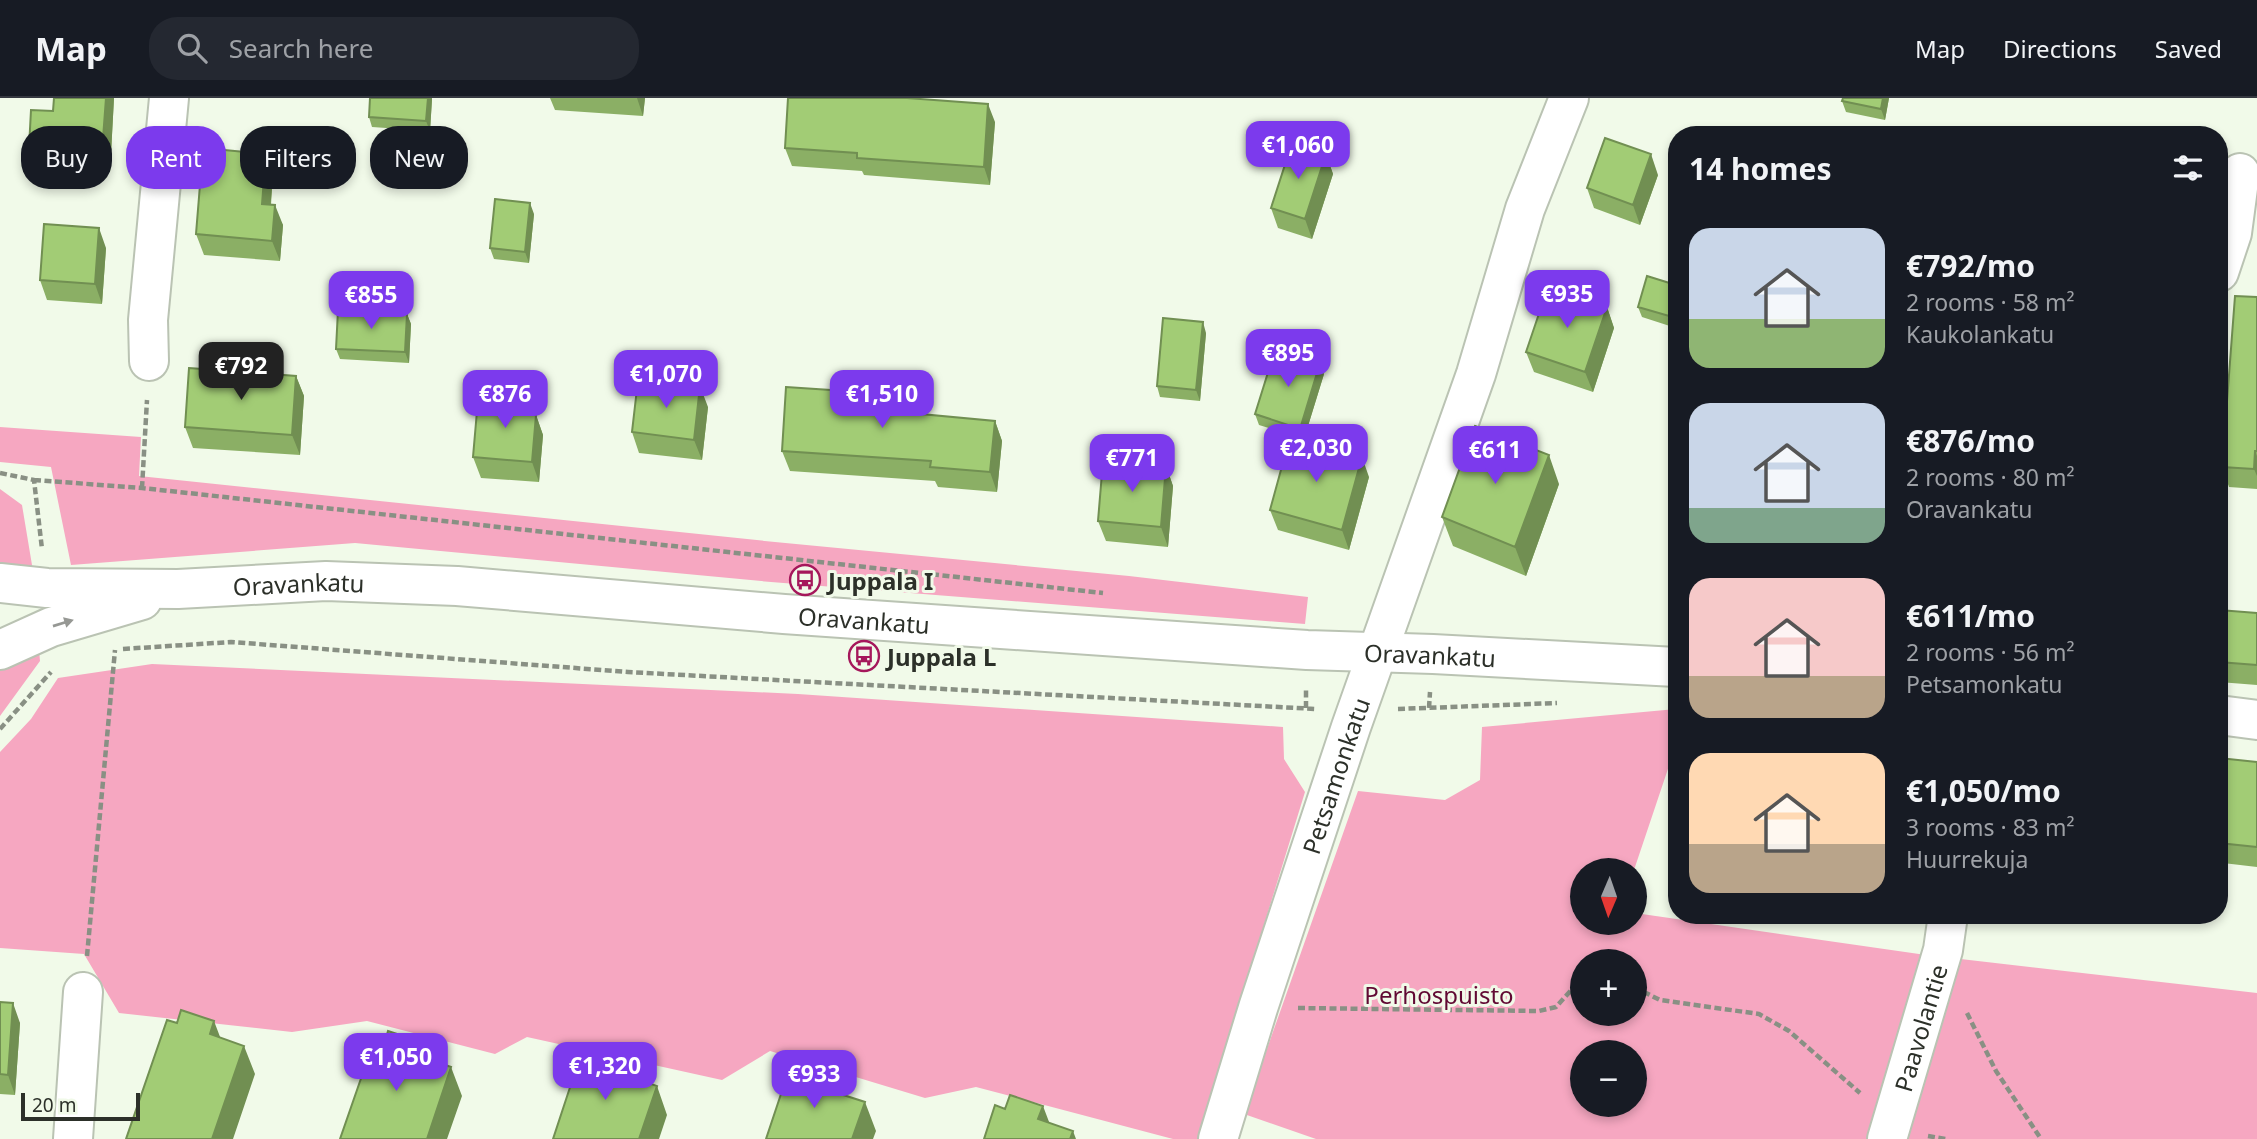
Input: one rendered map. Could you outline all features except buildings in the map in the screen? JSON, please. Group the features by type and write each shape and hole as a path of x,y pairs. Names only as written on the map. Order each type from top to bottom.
{"street":[{"path":"149,361 148,320 169,98"},
{"name":"Petsamonkatu","path":"1218,1139 1258,1008 1358,710 1476,374 1525,209 1569,98"},
{"path":"2228,245 2240,173"},
{"name":"Oravankatu","path":"0,583 47,588 177,589 326,581 457,586 798,615 1307,650 1433,653 1668,667"},
{"name":"Oravankatu","path":"0,650 51,627 177,589"},
{"path":"2228,716 2257,720"},
{"name":"Paavolantie","path":"1890,1132 1945,932"},
{"path":"73,1139 83,992"}],"path":[{"path":"142,488 149,361"},
{"path":"34,480 142,488 1108,594"},
{"path":"102,654 115,650 232,642 628,672 1358,710 1568,703"},
{"path":"83,992 115,650"},
{"path":"1945,932 1956,991 1996,1071 2041,1139"},
{"path":"1258,1008 1539,1011 1556,1007 1570,991"},
{"path":"1647,994 1660,1000 1759,1014 1799,1039 1846,1079 1890,1132 1945,1139"}],"green space":[{"path":"0,427 141,437 139,476 1129,576 1308,597 1305,624 771,582 355,543 71,565 51,467 0,462"},
{"path":"0,489 22,505 33,571 8,567 0,562"},
{"path":"33,650 39,650 40,661 0,716 0,671"},
{"path":"152,664 798,694 1283,727 1284,759 1305,792 1198,1139 1173,1139 976,1087 925,1098 770,1051 722,1080 527,1037 495,1054 367,1021 292,1032 119,1013 84,954 0,948 0,752 31,719 58,678"},
{"name":"Perhospuisto","path":"1668,710 1668,769 1638,858 1570,858 1570,935 1647,935 1647,915 1668,918 1668,924 1711,924 1926,955 2257,993 2257,1139 1316,1139 1244,1114 1358,791 1445,800 1480,780 1482,727"}],"place":[{"name":"Juppala I","path":"805,580"},
{"name":"Juppala L","path":"864,656"}]}
